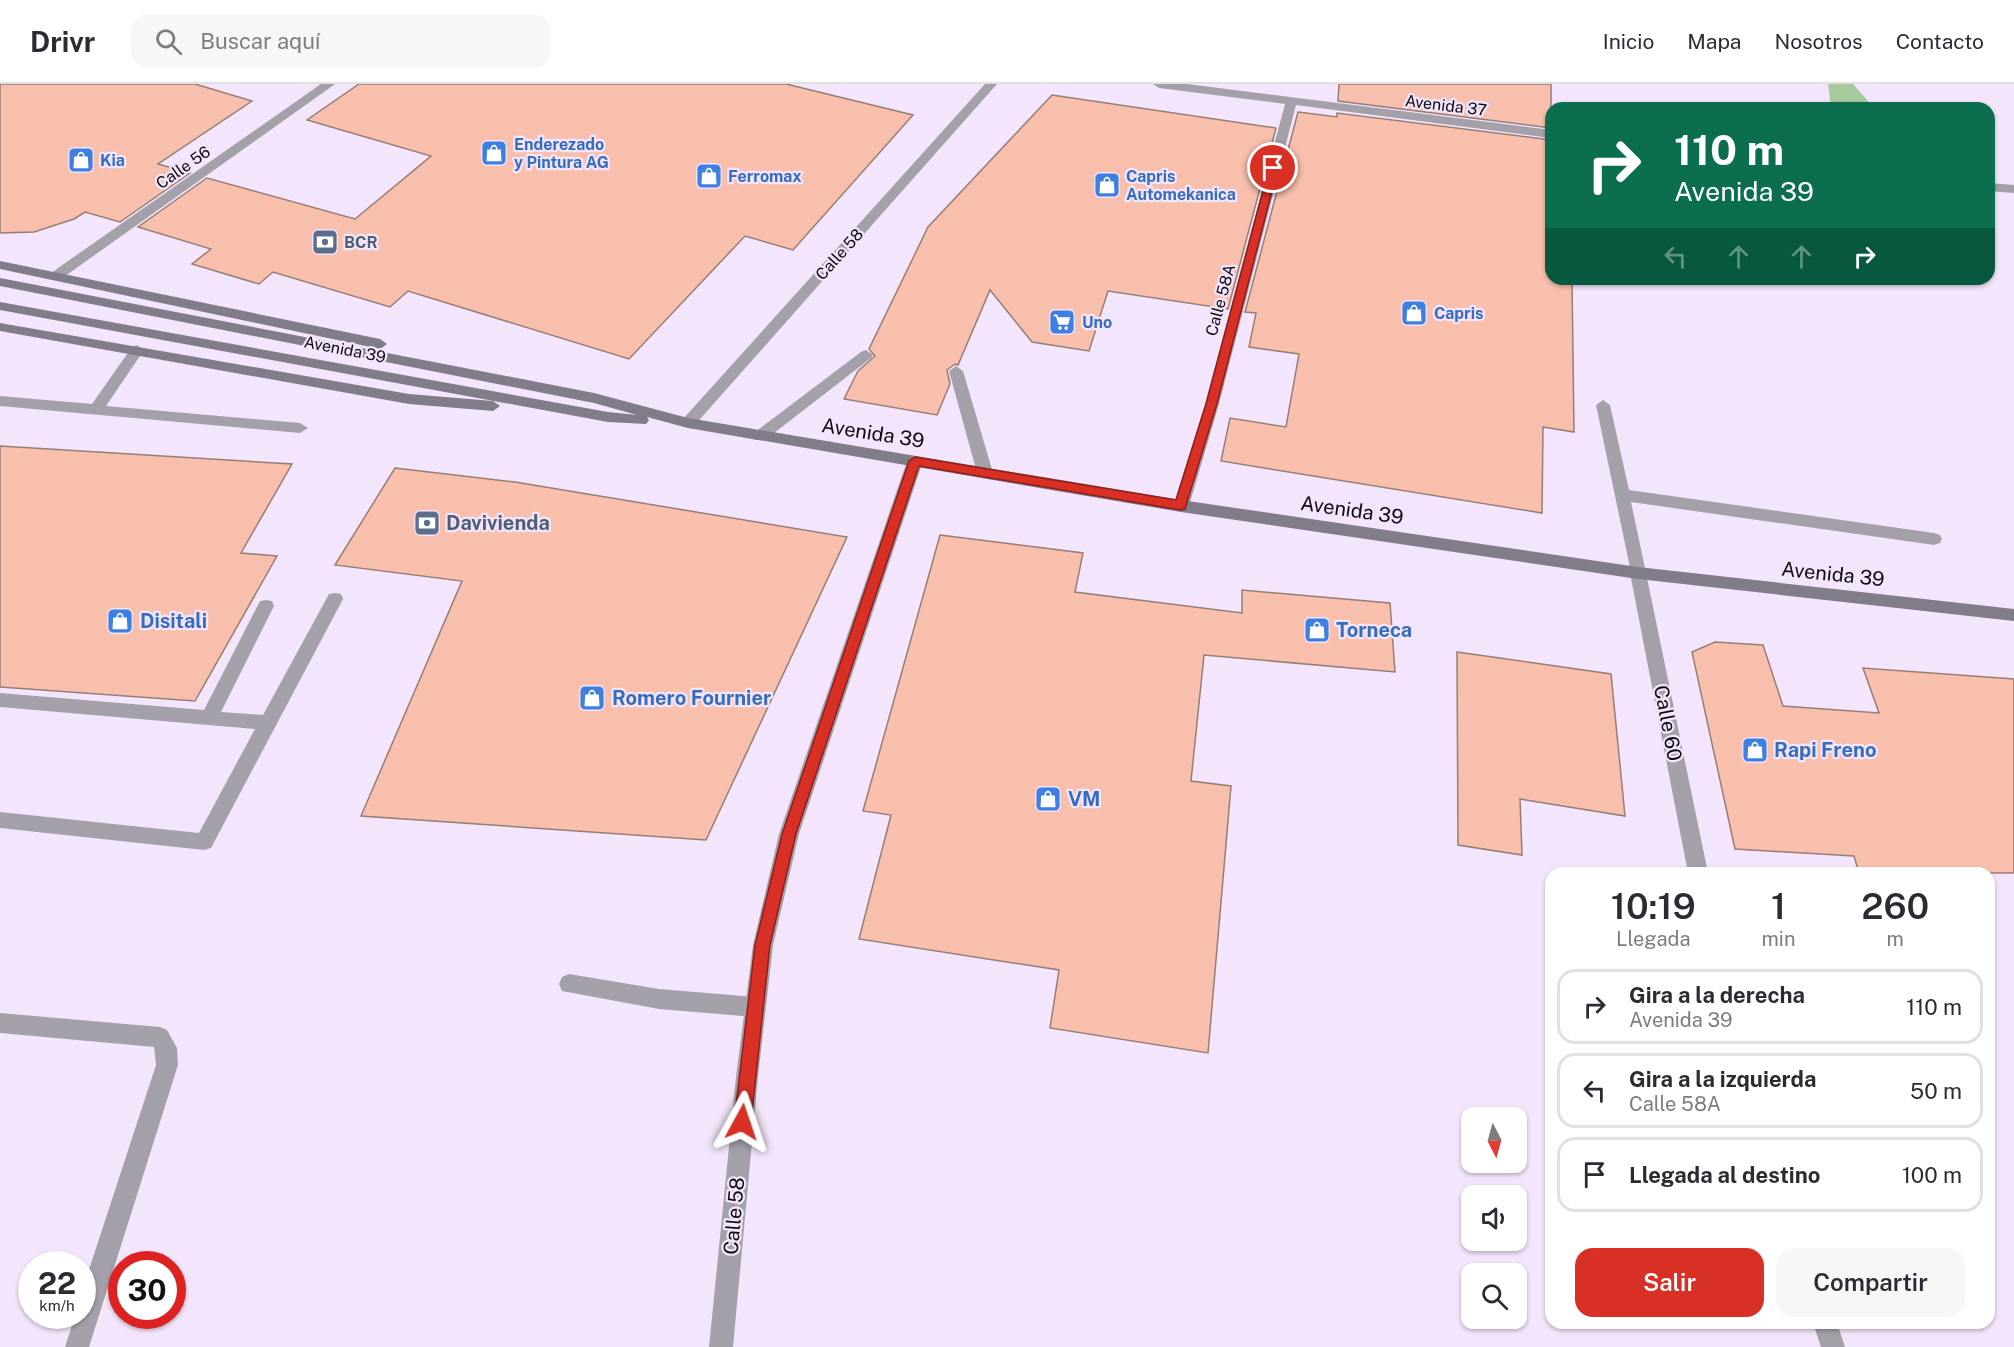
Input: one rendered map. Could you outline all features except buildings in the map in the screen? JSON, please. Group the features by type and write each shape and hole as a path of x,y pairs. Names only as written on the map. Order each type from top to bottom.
{"main road":[{"path":"0,265 442,357 594,398"},
{"name":"Avenida 39","path":"0,282 594,398 688,423 1180,506 1638,573 2014,615"},
{"name":"Avenida 39","path":"0,306 608,417 688,423"},
{"path":"0,327 409,399 608,417"}],"street":[{"name":"Calle 56","path":"56,276 329,84"},
{"name":"Calle 58","path":"688,423 991,84"},
{"name":"Avenida 37","path":"1159,84 1545,133"},
{"name":"Calle 58A","path":"1180,506 1212,404 1291,102"},
{"path":"1995,187 2014,189"},
{"path":"97,408 137,350"},
{"path":"760,436 866,355"},
{"path":"956,371 985,473"},
{"path":"0,400 300,428"},
{"name":"Calle 60","path":"1603,405 1697,867"},
{"name":"Calle 58","path":"721,1347 763,945 789,834 915,461"},
{"path":"1622,495 1934,539"},
{"path":"0,820 204,842 334,599"},
{"path":"209,718 266,606"},
{"path":"0,700 268,723"},
{"path":"569,984 659,999 755,1007"},
{"path":"0,1023 160,1037 166,1048 167,1065 77,1347"},
{"path":"1827,1329 1833,1347"}],"green space":[{"path":"1828,84 1853,84 1869,102 1830,102"}],"place":[{"name":"Enderezado y Pintura AG","path":"494,153"},
{"name":"Kia","path":"81,160"},
{"name":"Ferromax","path":"709,176"},
{"name":"Capris Automekanica","path":"1107,185"},
{"name":"BCR","path":"325,242"},
{"name":"Capris","path":"1414,313"},
{"name":"Uno","path":"1062,322"},
{"name":"Davivienda","path":"427,523"},
{"name":"Disitali","path":"120,621"},
{"name":"Torneca","path":"1317,630"},
{"name":"Romero Fournier","path":"592,698"},
{"name":"Rapi Freno","path":"1755,750"},
{"name":"VM","path":"1048,799"}],"route":[{"path":"742,1122 763,945 789,834 915,461 1180,506 1212,404 1273,168"}]}
